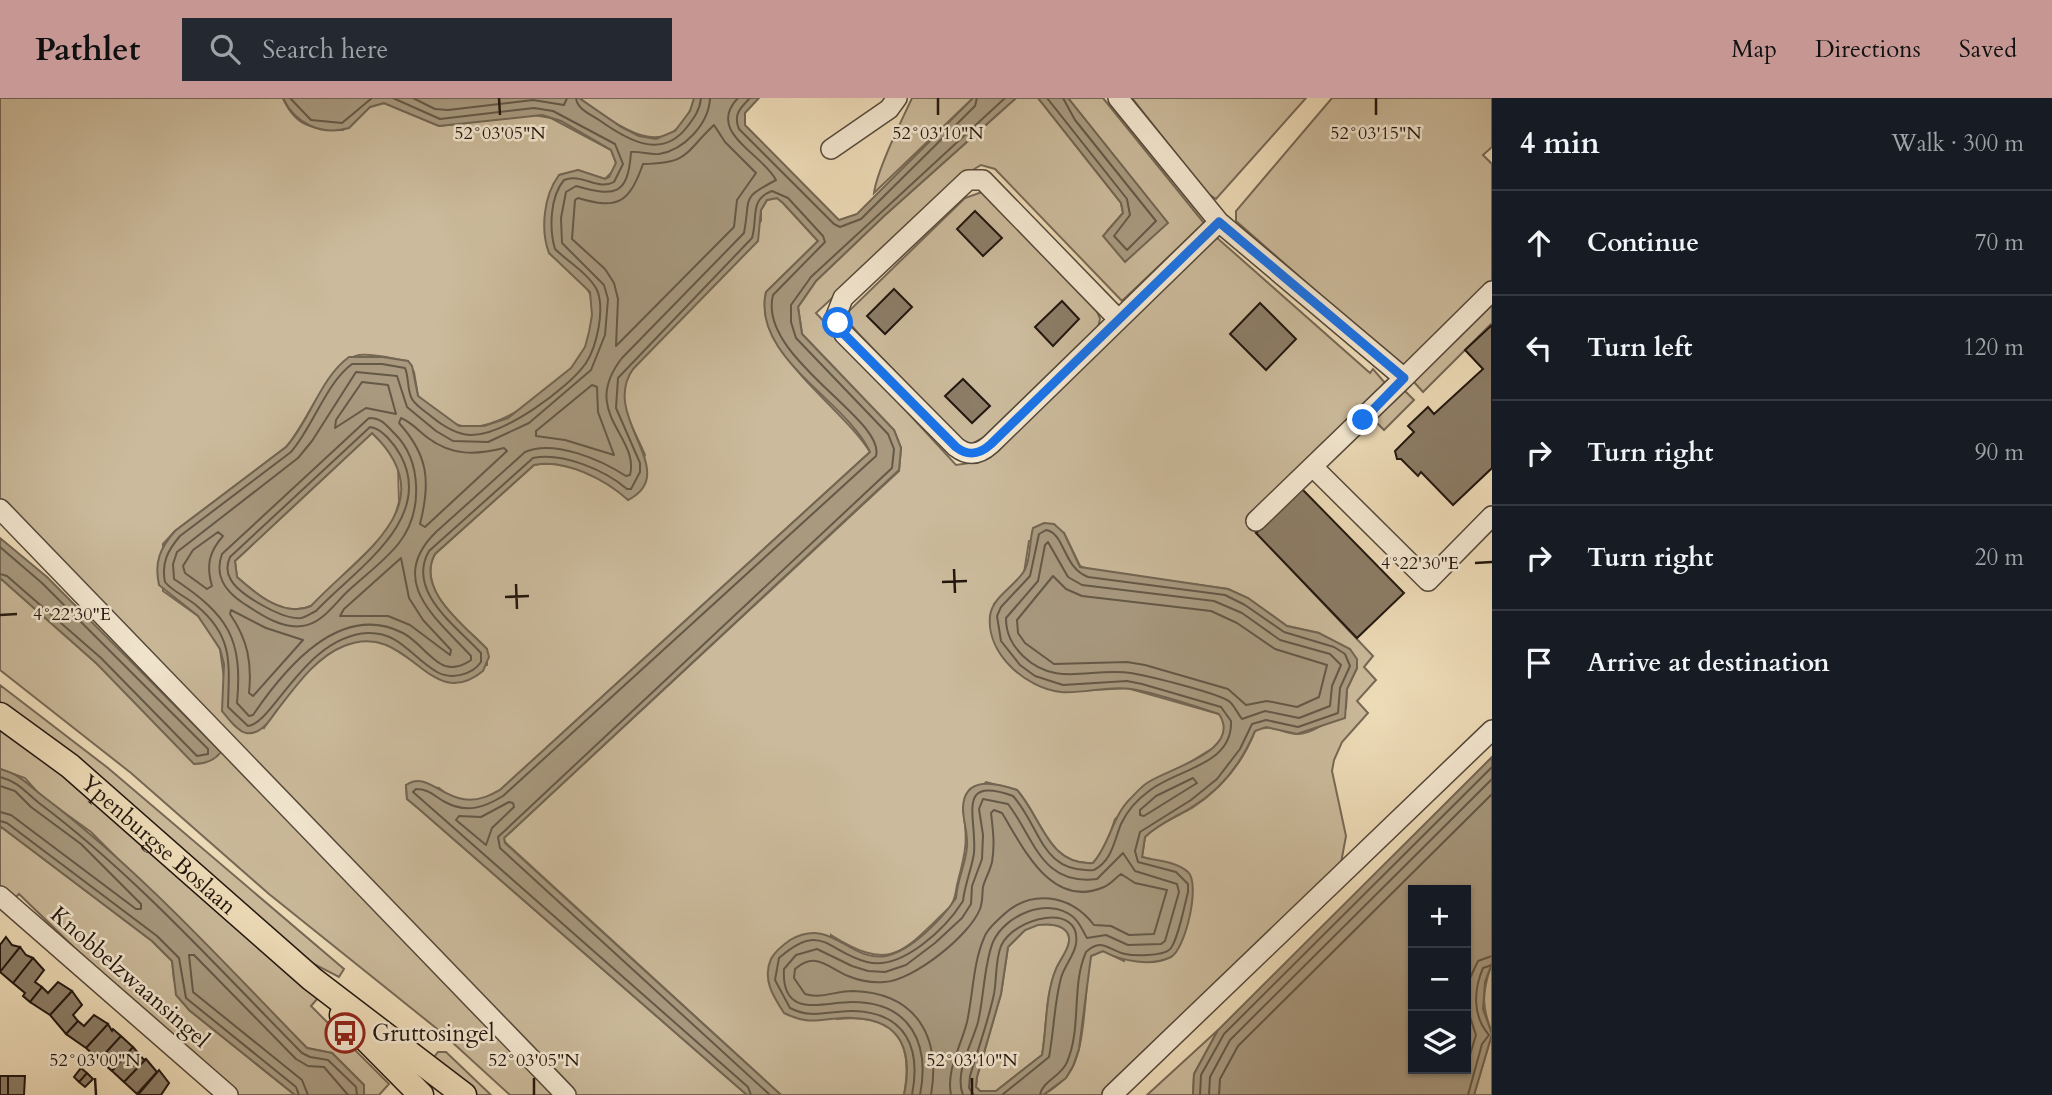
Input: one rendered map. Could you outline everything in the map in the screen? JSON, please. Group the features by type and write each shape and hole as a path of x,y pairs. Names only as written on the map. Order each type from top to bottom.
{"main road":[{"name":"Ypenburgse Boslaan","path":"0,715 70,766 312,979 457,1093"},
{"name":"Ypenburgse Boslaan","path":"312,979 347,1020 421,1095"}],"street":[{"path":"831,149 889,109 897,98"},
{"path":"1118,98 1219,222 1404,378"},
{"path":"1118,319 983,180 975,179 968,180 843,298 836,316 844,334 947,438 963,453 974,454 991,444 1219,222"},
{"path":"1256,521 1492,291"},
{"path":"1313,467 1428,581 1492,516"},
{"path":"0,509 566,1095"},
{"path":"1112,1095 1492,730"},
{"name":"Knobbelzwaansingel","path":"0,896 228,1095"}],"shaded area":[{"path":"0,98 283,98 294,116 307,125 343,130 370,107 384,103 439,126 534,115 551,118 611,150 616,163 614,170 605,179 578,170 559,175 549,253 582,282 590,294 593,310 589,337 582,354 557,383 509,416 476,427 462,426 444,418 418,396 414,372 408,361 377,355 359,355 348,360 328,381 286,447 175,531 163,544 163,591 198,616 220,649 224,678 264,728 285,698 312,668 344,645 361,640 384,642 418,662 487,665 487,649 445,606 437,594 431,567 435,554 534,465 559,465 584,472 628,499 645,455 630,423 624,401 627,380 633,369 761,221 761,210 767,200 777,198 818,241 766,292 766,314 773,335 786,356 870,452 500,790 477,802 449,796 439,788 406,785 407,799 747,1095 510,1095 441,1032 269,894 131,773 0,670 0,578 96,663 220,752 0,522"},
{"path":"579,98 694,98 694,101 683,122 671,133 657,137 625,129"},
{"path":"912,98 973,98 874,193 884,159"},
{"path":"1016,98 1038,98 1121,203 1123,213 1107,231 1125,261 1167,223 1068,98 1103,98 1204,223 1122,301 995,169 981,165 966,174 816,313 956,465 976,462 1215,236 1370,373 1373,369 1385,383 1246,522 1373,656 1364,667 1376,680 1357,701 1368,713 1342,742 1332,771 1346,836 1341,863 1103,1095 1043,1095 1065,1078 1078,1054 1091,956 1103,951 1124,961 1150,859 1142,857 1145,837 1161,824 1192,808 1222,783 1237,764 1255,731 1266,728 1292,734 1304,733 1346,708 1347,689 1357,668 1319,633 1287,626 1248,598 1228,589 1089,570 1080,566 1064,533 1029,541 1024,573 994,604 1063,692 1127,688 1219,714 1225,723 1224,736 1213,748 1187,764 1115,819 1105,849 1093,863 1078,862 1056,849 1017,790 986,782 963,809 966,837 964,853 955,897 950,907 908,945 884,955 852,947 831,935 837,1019 874,1021 887,1026 896,1034 903,1046 906,1060 904,1095 781,1095 505,842 504,838 899,471 901,448 894,430 802,334 798,307 816,281"},
{"path":"1132,98 1306,98 1216,199 1207,193"},
{"path":"1332,98 1492,98 1492,147 1483,155 1492,164 1492,283 1404,368 1236,221 1236,211"},
{"path":"982,192 1095,306 1100,319 1097,332 984,437 972,444 963,442 858,333 851,325 849,311 965,198"},
{"path":"1492,304 1492,323 1423,392 1413,381"},
{"path":"1404,390 1414,400 1384,430 1374,420"},
{"path":"372,433 391,452 398,465 399,502 387,533 311,606 291,609 262,597 237,577 235,561"},
{"path":"0,685 108,768 344,969 339,977 308,961 75,758 0,703"},
{"path":"0,727 46,760 318,998 311,1006 389,1084 379,1095 364,1095 364,1085 332,1053 307,1048 91,832 40,795 25,778 0,769"},
{"path":"0,826 152,941 172,961 174,980 189,1010 295,1095 238,1095 149,1020 19,894 15,898 0,887"},
{"path":"1038,924 1059,926 1066,931 1069,938 1050,990 1042,1055 996,1091 980,1091 976,1087 977,1077 1001,994 1008,947 1025,930"},
{"path":"1492,963 1492,1033 1484,998"},
{"path":"1218,1030 1194,1074 1193,1095 1147,1095"},
{"path":"1492,1034 1492,1095 1474,1095"},
{"path":"438,1052 446,1052 491,1095 470,1095 431,1061"}],"water":[{"path":"283,98 579,98 621,127 639,136 656,139 675,131 690,111 694,98 759,98 745,113 745,125 839,220 857,214 973,98 1016,98 816,281 798,307 802,334 894,430 901,448 899,470 504,838 505,843 781,1095 747,1095 407,799 406,785 416,781 425,782 455,797 468,800 482,798 500,790 870,452 842,414 786,357 773,337 765,315 766,292 818,241 777,198 767,200 761,210 758,241 633,369 625,387 626,406 645,459 647,474 643,488 628,500 584,472 559,465 534,465 435,554 431,567 437,594 445,606 487,649 489,657 483,671 464,682 447,682 432,676 386,645 367,641 344,646 324,657 307,673 264,727 246,733 236,727 222,711 224,664 220,649 198,616 159,585 158,562 165,543 175,531 286,447 330,376 349,357 383,357 408,361 412,366 418,396 459,426 484,426 508,418 571,368 585,347 589,332 592,315 590,292 549,253 544,223 547,202 559,175 578,170 605,179 609,177 616,163 611,150 561,121 542,115 439,126 384,103 370,107 349,128 329,130 310,126 288,107","holes":["372,433 393,459 401,483 398,506 388,527 371,548 311,606 301,609 281,607 262,597 237,577 235,561"]},
{"path":"1038,98 1068,98 1168,223 1125,262 1103,236 1123,213 1121,203"},
{"path":"1044,523 1054,524 1064,533 1080,567 1228,589 1248,598 1287,626 1319,633 1350,649 1357,659 1357,668 1347,689 1345,718 1297,734 1266,727 1255,731 1237,764 1213,792 1145,837 1142,857 1178,866 1188,872 1192,879 1192,902 1186,930 1176,952 1163,960 1137,962 1103,951 1091,956 1079,1049 1066,1078 1043,1095 904,1095 907,1066 905,1053 894,1032 871,1020 844,1018 812,1021 784,1013 768,980 769,966 775,953 790,940 817,933 829,936 861,953 886,956 906,948 925,933 956,898 967,846 963,813 965,797 969,790 982,784 1017,790 1056,849 1078,862 1093,863 1119,813 1131,798 1147,783 1213,748 1221,738 1224,727 1219,714 1164,697 1122,688 1061,692 1035,684 1011,667 994,643 990,616 998,598 1025,569 1033,528","holes":["1038,925 1062,928 1069,938 1052,979 1042,1055 996,1091 980,1091 976,1087 977,1077 1001,994 1008,947 1025,930"]},
{"path":"0,538 47,577 221,752 209,761 194,764 96,663 0,578"},
{"path":"1492,757 1492,963 1485,982 1483,1009 1492,1034 1474,1095 1193,1095 1194,1074 1218,1030"},
{"path":"0,769 24,781 114,855 180,918 307,1048 332,1053 364,1085 364,1095 295,1095 189,1010 176,995 172,961 152,941 0,826"}],"building":[{"path":"975,211 1002,238 983,256 957,229"},
{"path":"894,289 912,307 885,334 867,316"},
{"path":"1062,301 1079,319 1053,346 1035,327"},
{"path":"1260,303 1296,339 1266,370 1230,334"},
{"path":"1492,325 1492,468 1453,505 1421,472 1418,476 1401,459 1397,459 1395,451 1414,432 1408,426 1428,407 1434,414 1483,369 1465,350"},
{"path":"963,379 990,406 972,423 945,396"},
{"path":"1302,489 1404,593 1357,638 1256,533"},
{"path":"6,937 12,945 20,947 0,972 0,945"},
{"path":"20,947 26,955 33,958 13,983 0,972"},
{"path":"33,958 44,970 35,982 42,987 30,1002 23,996 25,993 13,983"},
{"path":"58,982 72,991 50,1015 30,1002 42,987 48,993"},
{"path":"72,991 82,1005 73,1015 78,1021 66,1034 50,1015"},
{"path":"94,1015 108,1024 86,1048 66,1034 78,1021 84,1026"},
{"path":"108,1024 112,1031 113,1029 121,1036 99,1060 86,1048"},
{"path":"121,1036 133,1047 112,1071 99,1060"},
{"path":"133,1047 146,1059 124,1082 112,1071"},
{"path":"146,1059 157,1072 137,1094 124,1082"},
{"path":"81,1068 87,1073 79,1082 74,1077"},
{"path":"159,1070 169,1083 161,1095 138,1095"},
{"path":"87,1073 93,1079 85,1087 79,1082"},
{"path":"0,1076 8,1076 8,1095 0,1095"},
{"path":"8,1076 25,1076 24,1095 8,1095"}],"place":[{"name":"Gruttosingel","path":"345,1033"}],"route":[{"path":"838,323 844,334 956,447 963,453 974,454 984,451 1219,222 1404,378 1363,420"}]}
